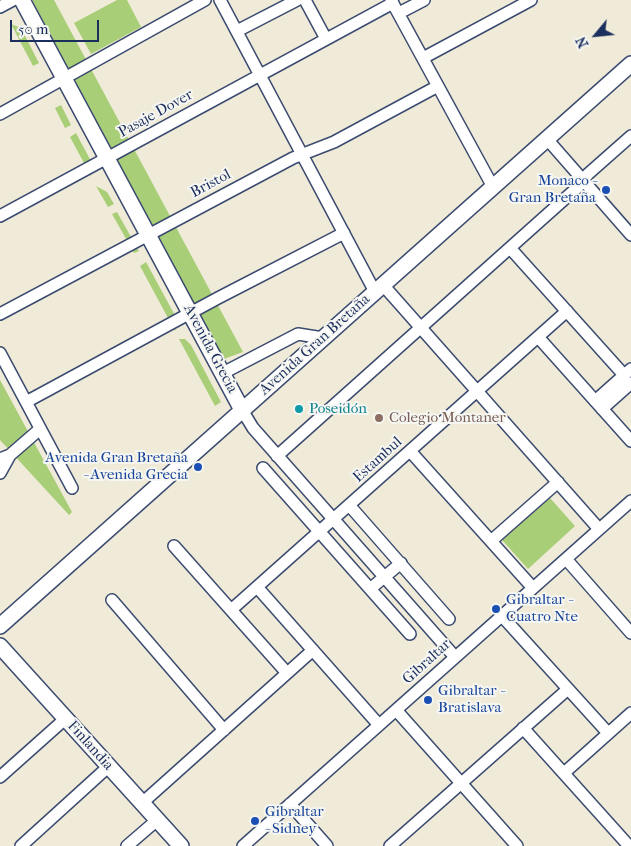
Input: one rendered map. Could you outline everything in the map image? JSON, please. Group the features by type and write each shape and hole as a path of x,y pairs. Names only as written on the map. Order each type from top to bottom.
{"main road":[{"name":"Avenida Grecia","path":"22,0 242,410"},
{"name":"Avenida Gran Bretaña","path":"0,626 631,64"},
{"name":"Finlandia","path":"0,646 140,804 180,846"}],"street":[{"path":"0,7 13,0"},
{"path":"0,114 205,0"},
{"path":"220,0 344,233 379,288 421,328 599,529"},
{"path":"237,31 297,0"},
{"path":"305,0 326,39"},
{"path":"399,14 424,0"},
{"path":"423,58 531,0"},
{"path":"392,1 493,187"},
{"name":"Pasaje Dover","path":"0,216 326,39 392,1"},
{"name":"Bristol","path":"0,314 148,234 302,154 334,142 438,86"},
{"path":"277,456 578,188 583,180 631,136"},
{"path":"547,139 631,235"},
{"path":"26,402 190,313 344,233"},
{"path":"510,248 567,312 629,376 599,405"},
{"name":"Estambul","path":"231,610 567,312"},
{"path":"222,373 298,334 322,338"},
{"path":"538,337 631,441"},
{"path":"0,353 72,488"},
{"name":"Avenida Grecia","path":"242,410 253,428 277,456 455,657"},
{"path":"0,473 5,457 40,429"},
{"path":"410,451 533,588"},
{"path":"263,468 410,634"},
{"path":"279,486 293,474"},
{"path":"491,541 558,482"},
{"name":"Gibraltar","path":"243,846 630,503"},
{"path":"349,505 450,619"},
{"path":"174,546 288,674"},
{"path":"566,559 631,633"},
{"path":"370,589 401,563"},
{"path":"257,587 379,725"},
{"path":"112,600 224,730"},
{"path":"502,616 608,733"},
{"path":"140,804 313,650"},
{"path":"397,844 461,783 568,689"},
{"path":"396,710 516,846"},
{"path":"564,773 631,713"},
{"path":"0,777 65,719"},
{"path":"524,728 626,842"},
{"path":"21,846 108,767"},
{"path":"290,804 327,846"},
{"path":"127,846 156,821"}],"green space":[{"path":"32,0 54,0 243,352 224,359"},
{"path":"117,0 127,0 141,27 91,54 74,23"},
{"path":"11,24 21,28 39,63 33,66"},
{"path":"61,105 71,125 65,128 55,108"},
{"path":"76,133 92,163 91,176 70,137"},
{"path":"96,186 107,192 114,204 108,207"},
{"path":"117,212 139,251 134,253 112,214"},
{"path":"146,262 178,321 175,331 140,266"},
{"path":"179,339 185,339 191,345 221,402 215,406"},
{"path":"0,380 72,512 69,515 0,440"},
{"path":"550,498 575,526 528,569 502,540"}],"place":[{"name":"Monaco - Gran Bretaña","path":"606,190"},
{"name":"Poseidón","path":"299,409"},
{"name":"Colegio Montaner","path":"379,418"},
{"name":"Avenida Gran Bretaña - Avenida Grecia","path":"198,467"},
{"name":"Gibraltar - Cuatro Nte","path":"496,609"},
{"name":"Gibraltar - Bratislava","path":"428,700"},
{"name":"Gibraltar - Sidney","path":"255,821"}]}
